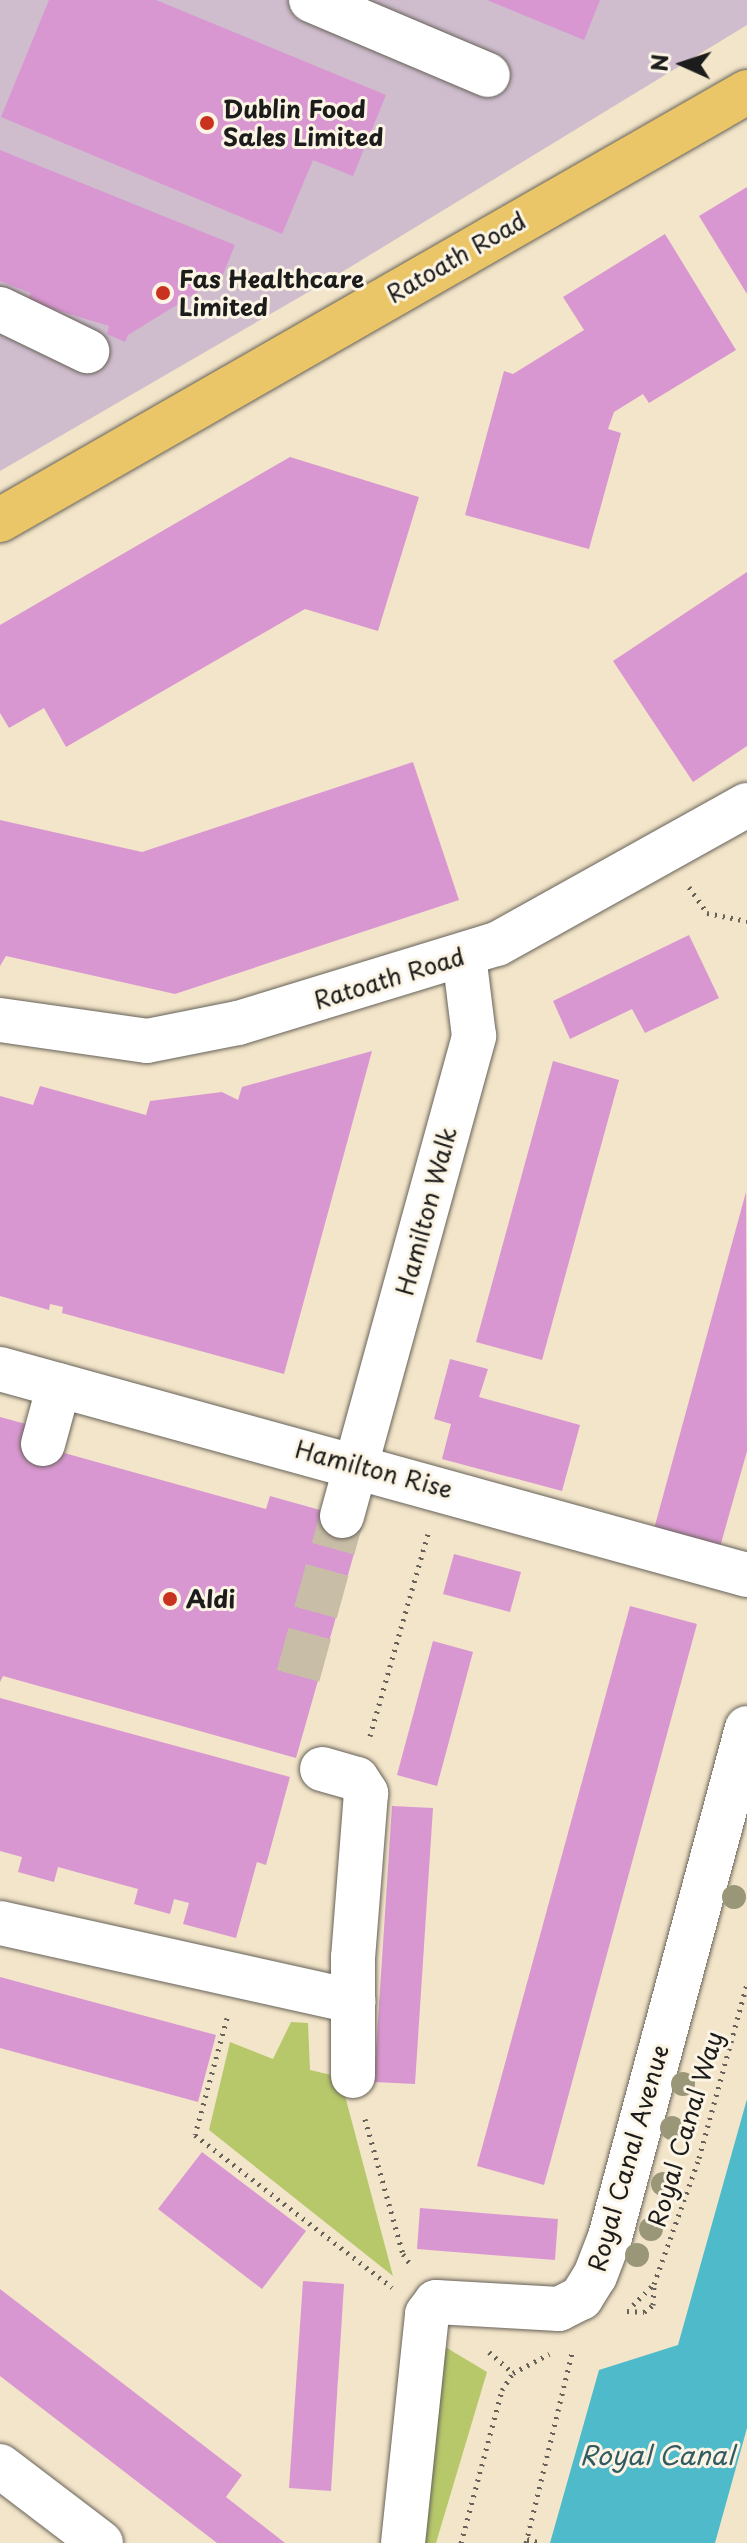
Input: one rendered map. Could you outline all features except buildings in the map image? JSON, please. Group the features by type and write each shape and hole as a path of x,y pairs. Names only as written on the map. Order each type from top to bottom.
{"main road":[{"name":"Ratoath Road","path":"0,520 747,92"}],"street":[{"path":"311,0 488,75"},
{"path":"0,309 87,351"},
{"name":"Ratoath Road","path":"0,1020 106,1038 183,1036 464,956 497,944 674,849 747,805"},
{"name":"Hamilton Walk","path":"342,1516 474,1036 464,956"},
{"name":"Hamilton Rise","path":"0,1369 442,1487 747,1575"},
{"path":"43,1444 59,1385"},
{"name":"Royal Canal Avenue","path":"431,2308 559,2309 573,2305 589,2286 610,2237 747,1728"},
{"path":"340,1774 367,1810 353,2001 353,2076"},
{"path":"0,1923 353,2001"},
{"path":"403,2543 431,2308"},
{"path":"0,2466 101,2543"}],"path":[{"path":"674,849 694,901 707,913 747,921"},
{"path":"340,1774 442,1487"},
{"path":"238,1978 195,2135 431,2308"},
{"name":"Royal Canal Way","path":"627,2311 644,2312 653,2305 654,2284 699,2158 747,1984"},
{"path":"353,2076 403,2254 431,2308"},
{"name":"Royal Canal Way","path":"613,2319 627,2311 654,2284"},
{"path":"541,2543 527,2541 575,2340"},
{"path":"461,2543 502,2390 513,2373 562,2347"}],"shaded area":[{"path":"0,0 747,0 747,25 324,283 0,471"}],"green space":[{"path":"291,2022 308,2023 310,2070 340,2077 393,2276 209,2130 230,2042 273,2059"},
{"path":"437,2342 487,2372 436,2543 422,2543"}],"water":[{"name":"Royal Canal","path":"747,2099 747,2428 715,2543 550,2543 599,2370 678,2345"}],"tunnel":[{"path":"298,1676 342,1516"}],"place":[{"name":"Dublin Food Sales Limited","path":"207,123"},
{"name":"Fas Healthcare Limited","path":"163,293"},
{"name":"Aldi","path":"170,1599"}]}
